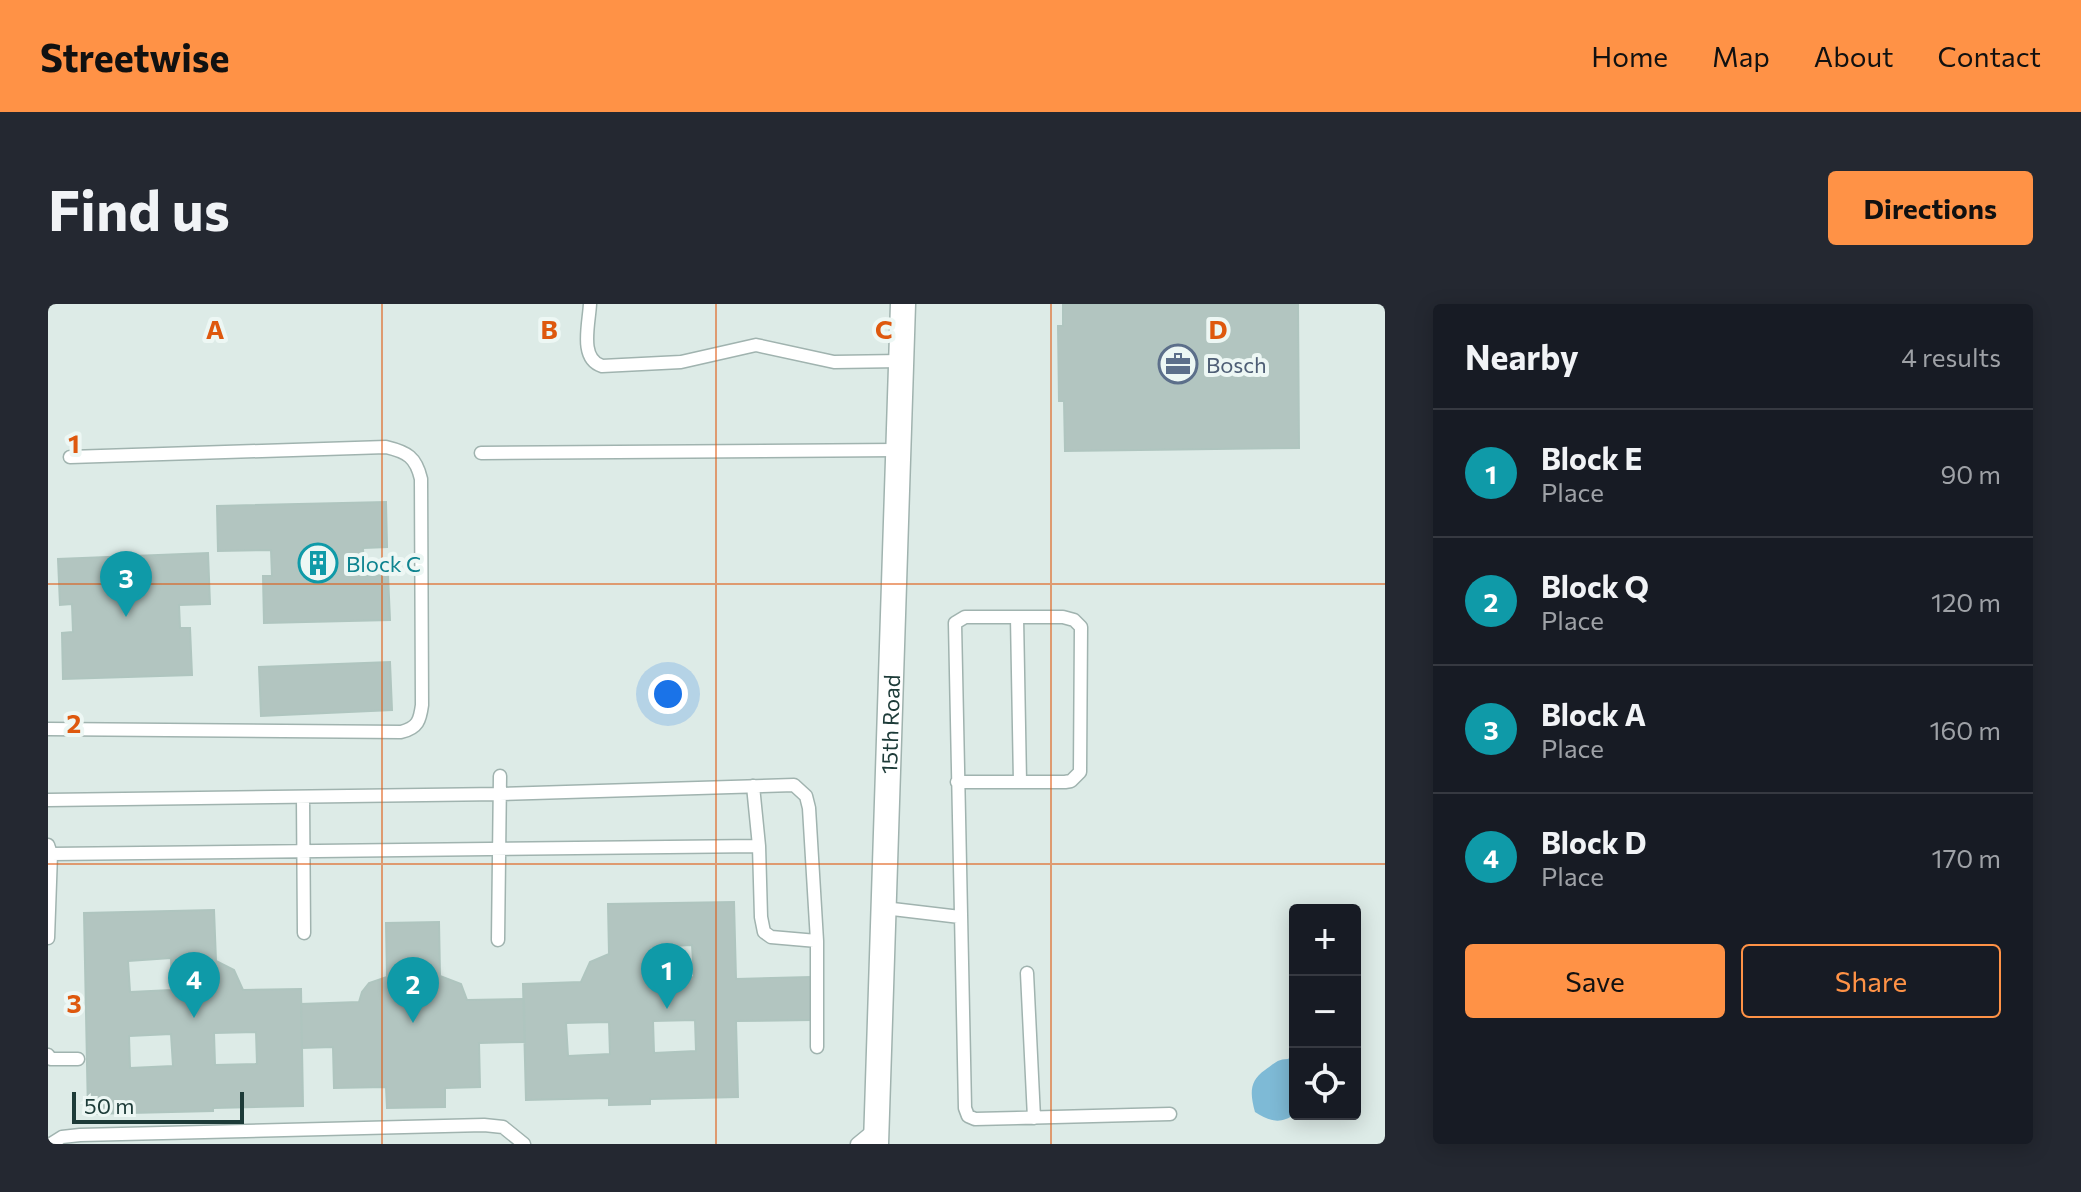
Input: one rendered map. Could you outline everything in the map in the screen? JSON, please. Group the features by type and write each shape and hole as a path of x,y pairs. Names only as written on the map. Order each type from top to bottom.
{"street":[{"name":"15th Road","path":"876,1136 903,304"}],"lane":[{"path":"590,304 588,355 595,364 602,366 681,362 756,345 834,362 901,361"},
{"path":"48,729 401,732 413,729 421,717 421,479 412,456 386,447 70,457"},
{"path":"481,453 898,450"},
{"path":"957,782 1071,781 1080,772 1081,627 1074,620 1063,617 965,617 955,623 957,782 965,1108 968,1116 975,1119 1170,1114"},
{"path":"1017,617 1020,782"},
{"path":"498,940 500,776"},
{"path":"48,800 303,798 794,785 801,789 808,801 817,941 817,1047"},
{"path":"753,786 764,932 771,937 817,941"},
{"path":"303,798 304,933"},
{"path":"48,938 50,850 303,853 759,846"},
{"path":"884,908 960,917"},
{"path":"1027,973 1034,1118"},
{"path":"48,1055 51,1059 78,1059"},
{"path":"51,1144 62,1137 80,1135 484,1125 503,1127 524,1144"},
{"path":"857,1144 876,1136"}],"water":[{"path":"1288,1059 1289,1117 1284,1120 1265,1118 1255,1112 1253,1083 1276,1062"}],"building":[{"name":"Bosch","path":"1063,304 1298,304 1299,448 1065,451 1064,401 1059,401 1058,326 1063,326"},
{"name":"Block C","path":"386,502 387,547 363,548 364,576 388,575 390,620 264,623 263,576 272,576 271,550 218,551 217,506"},
{"path":"208,553 210,604 179,605 180,628 190,628 192,675 63,679 62,633 73,632 72,604 60,605 58,559"},
{"path":"390,662 392,710 261,716 259,667"},
{"path":"734,902 736,979 810,977 811,1020 736,1021 738,1097 650,1099 650,1104 609,1105 609,1098 526,1100 523,984 581,982 590,962 609,954 608,904","holes":["692,945 694,977 651,980 650,947","695,1020 696,1051 654,1053 653,1021","609,1022 610,1054 568,1056 566,1023"]},
{"path":"214,910 216,961 234,970 243,990 301,989 303,1106 88,1114 84,913","holes":["171,958 172,990 130,992 128,961","256,1032 257,1064 215,1065 214,1033","171,1034 173,1066 130,1068 129,1036"]},
{"path":"439,922 440,976 461,984 467,1000 524,999 525,1042 479,1043 480,1087 445,1088 445,1107 387,1108 386,1087 334,1088 333,1047 302,1048 301,1004 359,1002 369,983 387,977 386,923"}],"place":[{"name":"Bosch","path":"1178,364"},
{"name":"Block C","path":"318,563"},
{"name":"Block A","path":"126,617"},
{"name":"Block E","path":"667,1009"},
{"name":"Block D","path":"194,1018"},
{"name":"Block Q","path":"413,1023"}]}
